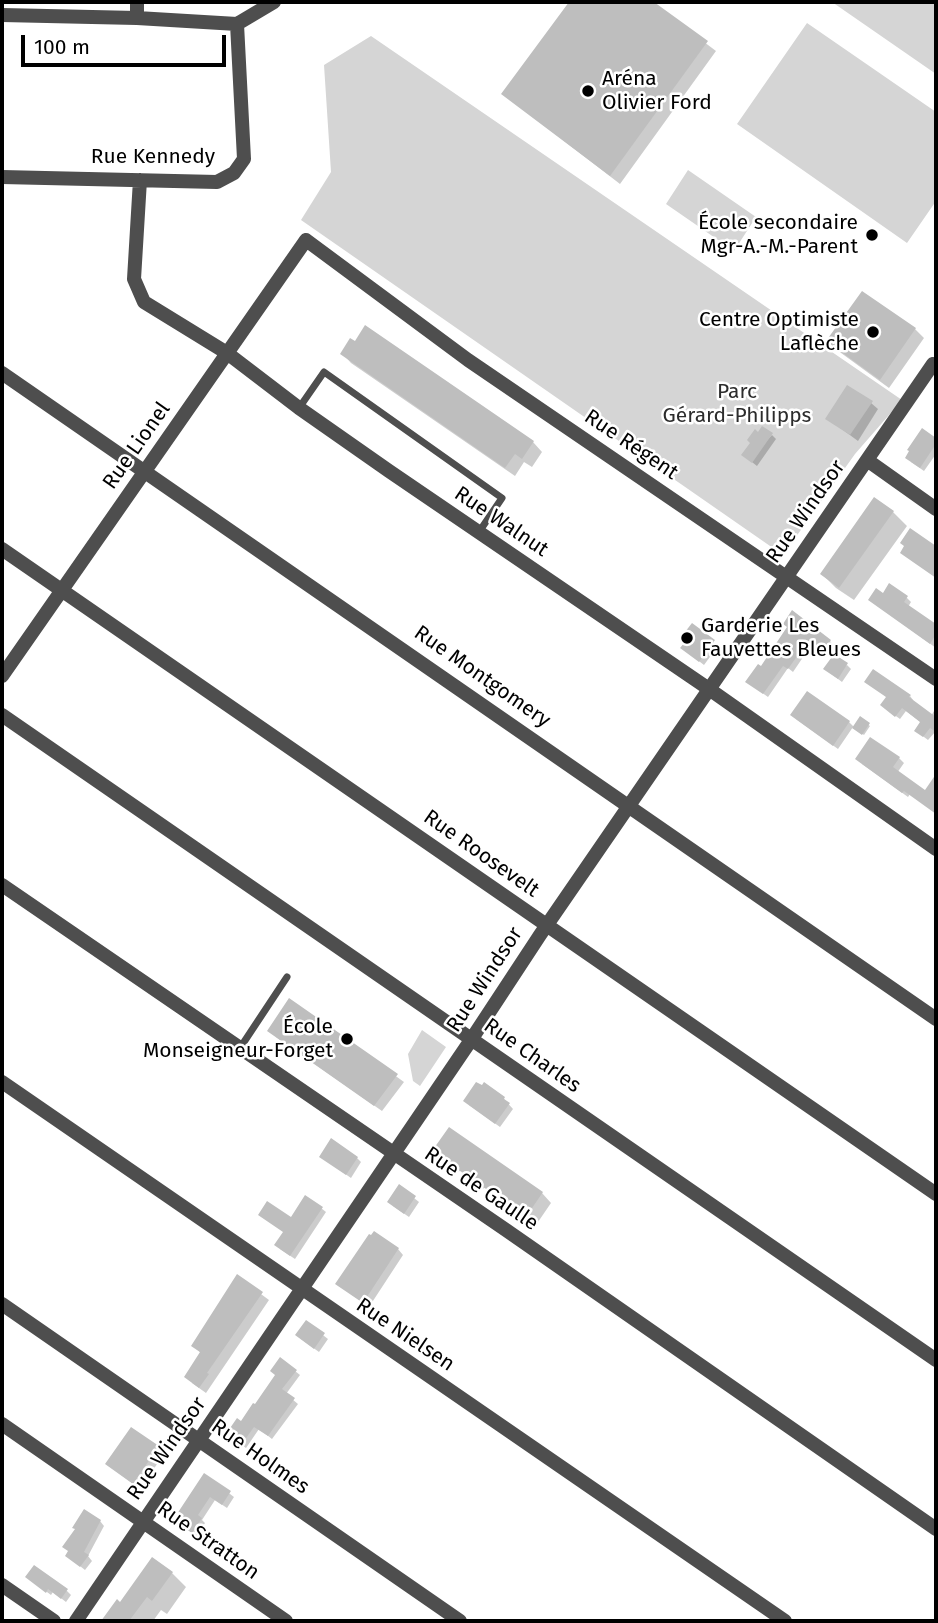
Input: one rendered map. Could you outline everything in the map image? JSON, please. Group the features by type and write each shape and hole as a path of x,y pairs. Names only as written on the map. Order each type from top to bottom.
{"street":[{"path":"137,2 137,18"},
{"path":"2,15 137,18 237,24 274,2"},
{"name":"Rue Kennedy","path":"2,177 217,182 234,173 244,159 237,24"},
{"name":"Rue Walnut","path":"140,180 134,279 144,302 227,354 299,408 478,533 709,688 936,849"},
{"name":"Rue Lionel","path":"2,676 306,240"},
{"name":"Rue Régent","path":"306,240 468,360 936,679"},
{"name":"Rue Windsor","path":"76,1621 547,924 933,364"},
{"name":"Rue Montgomery","path":"2,373 936,1019"},
{"path":"867,460 936,509"},
{"name":"Rue Roosevelt","path":"2,549 936,1194"},
{"name":"Rue Charles","path":"2,715 936,1360"},
{"name":"Rue de Gaulle","path":"2,886 936,1529"},
{"name":"Rue Nielsen","path":"2,1082 785,1621"},
{"name":"Rue Holmes","path":"2,1304 460,1621"},
{"name":"Rue Stratton","path":"2,1424 286,1621"},
{"path":"2,1586 54,1621"}],"lane":[{"path":"299,408 324,372 502,498 478,533"},
{"path":"240,1049 287,976"}],"green space":[{"path":"832,2 936,2 936,74"},
{"path":"807,23 936,112 936,201 907,243 737,124"},
{"name":"Parc Gérard-Philipps","path":"371,36 902,400 855,454 783,555 301,220 331,172 324,65"},
{"path":"688,170 756,217 734,251 666,204"},
{"path":"422,1030 446,1047 420,1086 413,1081 408,1054"}],"building":[{"name":"Aréna Olivier Ford","path":"569,2 654,2 708,41 610,176 501,94"},
{"name":"Centre Optimiste Laflèche","path":"862,291 916,328 880,380 826,341"},
{"path":"365,325 534,441 522,459 515,454 505,468 340,354 350,338 355,341"},
{"path":"847,385 873,401 850,435 825,419"},
{"path":"762,426 773,433 752,463 741,455 750,443 747,440 755,429 758,432"},
{"path":"922,428 936,438 936,444 920,468 905,458 909,451 907,450"},
{"path":"874,497 894,511 839,588 820,574"},
{"path":"910,528 936,546 936,578 900,553 904,546 900,543"},
{"path":"889,583 908,596 904,602 936,624 936,634 930,644 868,600 876,588 883,593"},
{"path":"792,610 831,640 822,652 808,641 788,669 783,666 763,694 745,682 758,664 761,666 787,627 783,624"},
{"name":"Garderie Les Fauvettes Bleues","path":"692,623 715,640 699,662 680,648 690,636 685,632"},
{"path":"834,654 848,663 838,679 823,669"},
{"path":"873,669 911,695 909,697 936,717 936,732 930,728 923,737 914,731 920,722 902,708 895,717 880,705 886,697 864,682"},
{"path":"807,691 850,721 833,746 790,715"},
{"path":"860,716 870,723 862,735 852,728"},
{"path":"870,737 900,757 893,767 925,790 936,774 936,814 855,759"},
{"path":"289,998 398,1074 374,1106 267,1031"},
{"path":"476,1082 482,1085 484,1082 510,1103 495,1124 463,1101"},
{"path":"449,1127 543,1192 528,1214 498,1193 496,1196 474,1180 470,1181 465,1174 449,1163 446,1164 432,1151"},
{"path":"331,1138 358,1157 346,1175 319,1157"},
{"path":"399,1184 416,1196 404,1214 387,1202"},
{"path":"305,1195 323,1207 290,1256 274,1245 283,1232 258,1215 267,1201 291,1217"},
{"path":"374,1231 399,1248 363,1303 335,1284 369,1234"},
{"path":"237,1274 263,1292 199,1388 184,1377 200,1352 191,1346"},
{"path":"306,1320 325,1333 314,1349 295,1335"},
{"path":"280,1357 297,1370 282,1389 295,1398 268,1436 254,1427 241,1445 226,1434 237,1418 241,1421 253,1403 255,1404 275,1375 270,1371"},
{"path":"131,1427 159,1446 133,1484 105,1464"},
{"path":"204,1473 231,1491 222,1505 210,1497 198,1515 202,1518 192,1533 173,1520"},
{"path":"84,1509 101,1520 84,1552 89,1555 80,1567 65,1556 68,1551 62,1547 75,1529 72,1528"},
{"path":"152,1557 173,1572 152,1601 147,1597 129,1621 101,1621 117,1599 120,1602"},
{"path":"34,1565 68,1589 61,1599 48,1589 46,1593 25,1577"}],"place":[{"name":"Aréna Olivier Ford","path":"588,91"},
{"name":"École secondaire Mgr-A.-M.-Parent","path":"872,235"},
{"name":"Centre Optimiste Laflèche","path":"873,332"},
{"name":"Garderie Les Fauvettes Bleues","path":"687,638"},
{"name":"École Monseigneur-Forget","path":"347,1039"}]}
